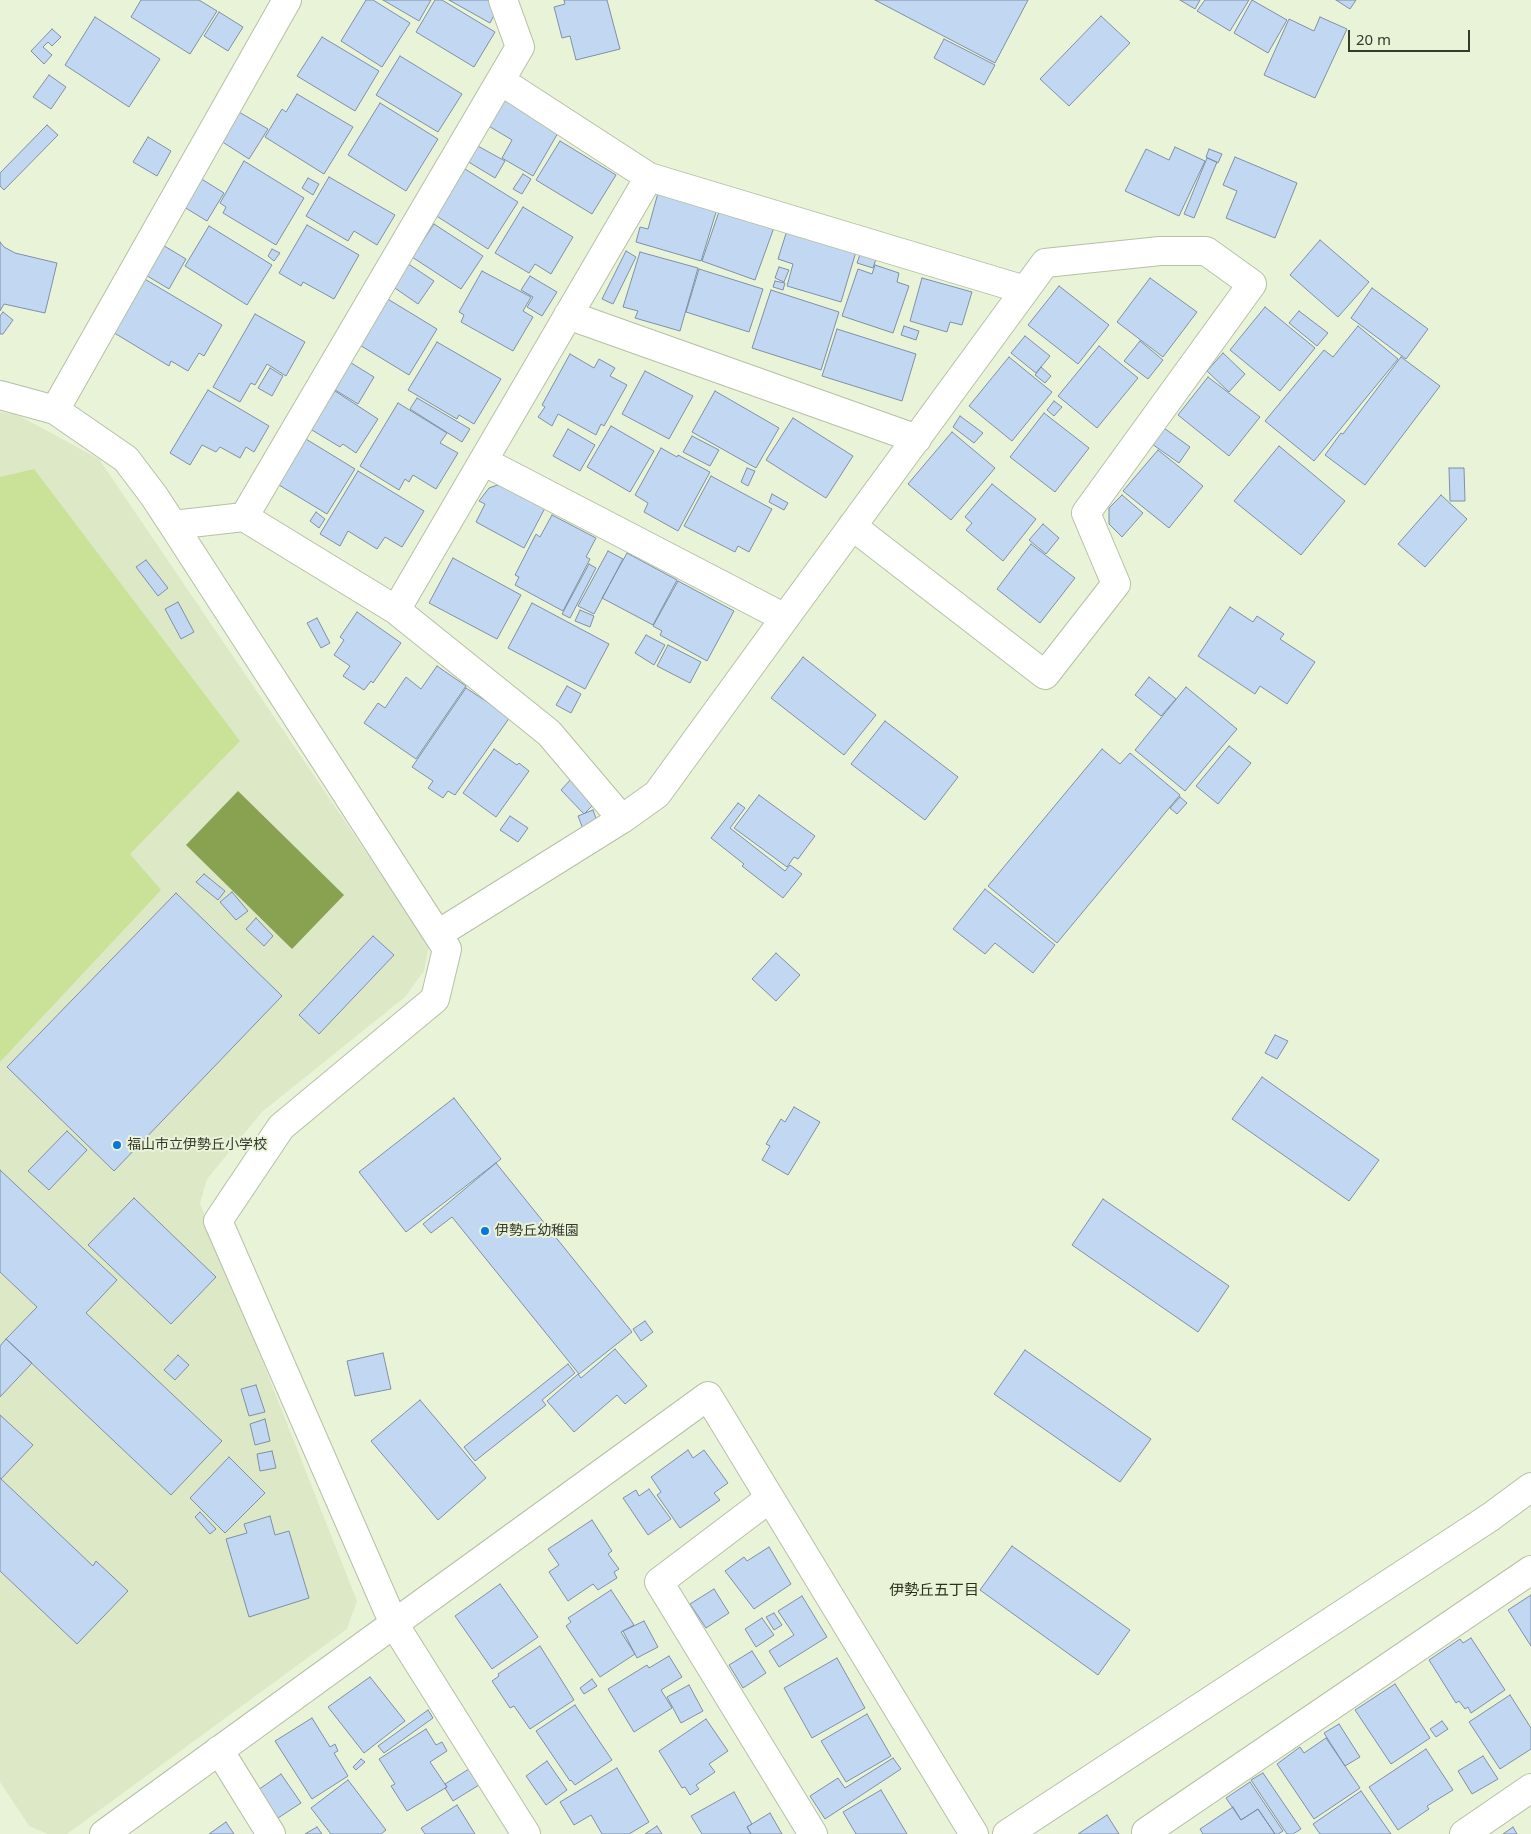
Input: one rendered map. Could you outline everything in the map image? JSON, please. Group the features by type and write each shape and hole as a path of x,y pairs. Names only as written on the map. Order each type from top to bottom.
{"street":[{"path":"54,410 287,0"},
{"path":"244,516 520,47 503,0"},
{"path":"501,81 648,177 1025,290"},
{"path":"396,610 648,177"},
{"path":"438,934 622,819 657,794 852,526 1045,263 1160,251 1206,251 1252,284 1086,514 1116,584 1045,675 852,526"},
{"path":"568,315 917,439"},
{"path":"0,395 54,410 126,459 174,525 447,949 435,999 281,1127 218,1221 394,1624 526,1834"},
{"path":"483,461 786,618"},
{"path":"174,525 244,516 396,610 549,733 622,819"},
{"path":"104,1834 708,1396 974,1834"},
{"path":"1007,1834 1489,1518 1531,1487"},
{"path":"770,1498 659,1582 813,1834"},
{"path":"1147,1834 1146,1832 1531,1570"},
{"path":"219,1750 271,1834"},
{"path":"1464,1834 1531,1788"}],"shaded area":[{"name":"福山市立伊勢丘小学校","path":"0,412 16,414 99,459 429,945 424,971 405,997 262,1112 207,1179 200,1203 357,1601 347,1629 67,1834 48,1834 29,1826 0,1782"},
{"path":"34,469 240,741 130,854 161,890 0,1062 0,477"},
{"path":"238,791 344,895 292,949 186,845"}],"building":[{"path":"141,0 199,0 217,11 190,54 131,17"},
{"path":"366,0 373,0 410,23 382,67 341,41"},
{"path":"383,0 431,0 419,21"},
{"path":"435,0 442,0 495,32 474,67 416,32"},
{"path":"449,0 502,0 490,23"},
{"path":"564,0 607,0 620,49 576,60 570,36 562,38 554,7 565,4"},
{"path":"875,0 1028,0 995,63"},
{"path":"1180,0 1200,0 1195,9"},
{"path":"1205,0 1249,0 1230,31 1197,11"},
{"path":"1252,0 1287,20 1268,53 1234,33"},
{"path":"1336,0 1356,0 1350,9"},
{"path":"219,12 243,27 228,51 204,36"},
{"path":"1101,16 1130,43 1069,106 1040,79"},
{"path":"95,17 160,59 129,107 65,65"},
{"path":"1320,17 1347,29 1315,98 1264,75 1289,19 1314,31"},
{"path":"52,29 61,37 52,46 48,42 43,47 52,55 44,64 31,51"},
{"path":"322,37 379,71 355,111 297,76"},
{"path":"944,39 995,65 984,85 934,58"},
{"path":"400,56 462,94 438,132 376,95"},
{"path":"49,75 66,87 51,109 33,97"},
{"path":"506,93 562,126 533,176 502,158 512,140 487,125"},
{"path":"297,94 353,127 324,174 265,137 282,109 286,112"},
{"path":"380,103 438,139 406,191 348,155"},
{"path":"239,112 268,129 249,159 221,141"},
{"path":"47,125 58,135 4,190 0,186 0,173"},
{"path":"148,137 171,151 157,176 133,162"},
{"path":"560,141 616,175 592,214 536,180"},
{"path":"476,145 505,161 495,178 467,161"},
{"path":"1175,147 1205,161 1179,216 1125,191 1146,149 1169,160"},
{"path":"1209,149 1222,154 1218,163 1206,157"},
{"path":"1235,157 1297,183 1275,238 1226,218 1237,191 1223,185"},
{"path":"1207,158 1217,162 1194,218 1184,214"},
{"path":"244,161 304,198 276,245 223,213 226,207 220,203"},
{"path":"465,169 518,202 488,249 435,215"},
{"path":"523,174 531,179 522,194 513,189"},
{"path":"329,177 395,215 377,245 354,231 348,241 306,216"},
{"path":"200,178 224,193 207,221 184,207"},
{"path":"308,178 319,184 313,195 302,188"},
{"path":"658,193 717,209 701,261 636,242 640,227 648,229"},
{"path":"722,203 776,222 755,280 702,261"},
{"path":"523,207 573,237 551,274 535,264 529,273 495,253"},
{"path":"434,224 483,256 461,289 412,257"},
{"path":"789,224 858,245 841,302 787,286 793,264 778,259"},
{"path":"307,225 359,255 334,299 303,282 301,286 279,273"},
{"path":"209,226 272,265 247,305 185,266"},
{"path":"1320,240 1369,282 1338,317 1290,275"},
{"path":"0,242 4,247 15,253 57,263 45,313 4,304 0,311"},
{"path":"161,244 186,259 169,289 144,274"},
{"path":"863,246 879,250 873,268 857,263"},
{"path":"272,249 280,253 274,261 268,256"},
{"path":"626,251 636,257 613,304 602,299"},
{"path":"640,252 698,268 680,331 635,318 638,311 623,307"},
{"path":"407,263 434,281 418,304 392,286"},
{"path":"875,265 899,273 897,282 909,286 893,333 842,316 858,269 872,274"},
{"path":"779,267 789,270 784,282 775,278"},
{"path":"699,269 763,289 749,332 686,312"},
{"path":"482,271 531,297 523,311 533,317 513,351 461,322 464,315 459,312"},
{"path":"530,276 557,292 542,316 527,307 533,297 521,290"},
{"path":"143,278 222,325 204,356 199,353 188,371 171,361 169,366 111,331"},
{"path":"922,278 972,292 962,325 950,322 947,332 910,321"},
{"path":"1150,278 1197,312 1163,357 1117,322"},
{"path":"775,281 785,283 783,290 773,287"},
{"path":"1059,286 1109,325 1078,364 1028,325"},
{"path":"1372,288 1428,329 1406,359 1351,318"},
{"path":"771,290 839,312 821,370 752,348"},
{"path":"386,298 437,329 409,375 358,344"},
{"path":"1265,307 1315,348 1280,391 1230,350"},
{"path":"1299,311 1328,333 1317,346 1289,323"},
{"path":"3,312 13,320 3,334 0,334 0,316"},
{"path":"255,314 305,342 286,376 267,364 255,385 251,383 240,402 213,387"},
{"path":"904,326 919,331 916,340 901,335"},
{"path":"1358,326 1398,359 1314,461 1265,421 1324,350 1333,357"},
{"path":"837,329 916,354 902,401 822,376"},
{"path":"1025,336 1050,356 1036,373 1011,353"},
{"path":"1140,341 1163,360 1148,379 1124,361"},
{"path":"437,342 501,379 474,424 459,415 457,419 408,390"},
{"path":"1099,346 1138,378 1097,428 1058,396"},
{"path":"1223,353 1245,374 1229,392 1207,371"},
{"path":"570,354 594,368 599,359 615,368 610,376 627,385 604,426 601,424 596,435 558,414 552,426 538,417 545,407 542,405"},
{"path":"1009,357 1052,392 1012,441 969,406"},
{"path":"1401,357 1440,386 1365,485 1325,455"},
{"path":"348,361 374,377 358,404 332,388"},
{"path":"1041,367 1051,376 1045,383 1035,375"},
{"path":"270,368 283,376 272,396 258,388"},
{"path":"645,371 693,396 669,439 622,414"},
{"path":"1208,377 1260,417 1229,456 1178,415"},
{"path":"208,390 269,426 254,452 246,447 240,458 220,447 216,452 202,445 190,465 170,453"},
{"path":"335,391 378,419 356,453 343,444 340,447 307,427 320,414"},
{"path":"715,391 779,428 756,468 692,432"},
{"path":"417,398 470,429 462,442 410,409"},
{"path":"1054,401 1062,407 1054,416 1047,410"},
{"path":"398,403 447,433 440,443 458,453 436,489 413,475 409,482 405,479 399,490 360,466"},
{"path":"1044,413 1089,448 1055,492 1010,457"},
{"path":"960,416 983,433 974,443 953,427"},
{"path":"793,418 853,456 826,498 766,460"},
{"path":"611,426 654,451 630,492 587,467"},
{"path":"1164,428 1190,447 1179,463 1152,444"},
{"path":"568,429 595,445 580,471 553,456"},
{"path":"952,432 995,468 951,520 908,484"},
{"path":"301,436 355,469 327,514 274,482"},
{"path":"692,436 719,450 710,466 683,452"},
{"path":"1279,446 1345,501 1301,555 1234,501"},
{"path":"661,448 710,472 678,531 644,512 648,503 635,495"},
{"path":"1158,450 1203,486 1169,528 1123,491"},
{"path":"747,468 755,471 748,486 741,482"},
{"path":"1449,468 1464,468 1465,501 1450,501"},
{"path":"358,471 424,511 402,547 385,537 377,549 348,531 340,546 320,534"},
{"path":"711,476 772,509 749,552 738,546 735,552 684,526"},
{"path":"503,483 546,506 524,548 476,522 485,504 479,501 489,488"},
{"path":"992,484 1036,519 1003,561 966,530 972,523 965,517"},
{"path":"772,494 788,503 784,510 769,502"},
{"path":"1122,495 1143,513 1122,537 1109,524 1109,508"},
{"path":"1441,495 1467,519 1425,567 1398,544"},
{"path":"316,512 325,519 319,528 310,521"},
{"path":"552,515 596,538 586,557 590,559 563,611 515,585 519,577 515,575 536,534 540,537"},
{"path":"1043,524 1059,538 1046,554 1029,540"},
{"path":"1031,544 1075,578 1040,623 997,589"},
{"path":"608,551 623,559 594,614 578,606"},
{"path":"627,553 677,580 653,625 602,598"},
{"path":"453,558 521,595 497,639 429,603"},
{"path":"146,560 168,588 158,596 136,567"},
{"path":"589,564 596,568 570,618 562,614"},
{"path":"678,581 734,611 707,661 660,635 662,631 653,626"},
{"path":"178,602 194,632 181,639 165,609"},
{"path":"532,603 609,644 585,689 508,648"},
{"path":"1230,607 1253,622 1257,616 1284,634 1280,639 1315,662 1287,704 1260,686 1255,694 1198,656"},
{"path":"580,610 594,616 590,627 575,621"},
{"path":"357,612 401,643 373,683 371,681 364,690 343,676 350,666 334,655 344,640 340,637"},
{"path":"317,618 330,643 321,648 307,623"},
{"path":"646,635 665,645 654,665 635,653"},
{"path":"668,645 701,662 690,683 657,666"},
{"path":"803,657 876,715 844,755 771,698"},
{"path":"437,666 466,686 416,759 364,723 378,703 385,708 406,677 421,689"},
{"path":"1149,677 1176,699 1161,716 1135,695"},
{"path":"567,686 581,694 571,713 556,705"},
{"path":"1186,687 1237,729 1185,791 1135,750"},
{"path":"466,688 510,717 455,795 448,791 443,798 428,788 433,781 412,767"},
{"path":"885,721 958,777 925,820 851,764"},
{"path":"1229,746 1251,763 1218,804 1196,786"},
{"path":"494,749 529,771 496,817 463,793"},
{"path":"1102,749 1120,764 1130,753 1180,795 1057,943 988,886"},
{"path":"572,778 596,802 584,814 561,790"},
{"path":"759,795 815,836 798,859 794,857 787,867 734,828"},
{"path":"1180,797 1187,803 1177,814 1170,808"},
{"path":"738,803 745,808 730,828 785,871 790,865 802,874 783,898 742,866 744,864 711,838"},
{"path":"593,810 598,824 583,829 578,816"},
{"path":"510,816 528,828 518,842 500,830"},
{"path":"204,874 225,891 218,900 196,882"},
{"path":"985,889 1055,945 1033,973 995,943 985,954 953,929"},
{"path":"232,892 248,911 236,920 220,902"},
{"path":"176,893 282,996 114,1171 7,1067"},
{"path":"256,918 273,936 264,946 246,929"},
{"path":"373,936 394,955 319,1034 299,1015"},
{"path":"776,953 800,975 776,1001 752,979"},
{"path":"1275,1035 1288,1041 1277,1059 1265,1053"},
{"path":"1262,1077 1379,1160 1349,1201 1232,1119"},
{"path":"454,1098 501,1159 406,1232 359,1172"},
{"path":"794,1107 820,1122 788,1175 762,1160 770,1146 766,1144 781,1119 785,1122"},
{"path":"67,1131 87,1150 49,1190 28,1171"},
{"path":"496,1163 632,1332 579,1374 452,1217 431,1233 423,1224"},
{"path":"0,1170 117,1280 86,1313 222,1441 171,1495 6,1339 37,1307 0,1272"},
{"path":"134,1198 216,1277 171,1324 88,1245"},
{"path":"1103,1199 1229,1286 1198,1332 1072,1245"},
{"path":"645,1321 653,1332 641,1341 633,1329"},
{"path":"6,1339 32,1363 0,1397 0,1346"},
{"path":"615,1349 647,1386 625,1404 617,1395 574,1432 547,1401 578,1374 581,1378"},
{"path":"1025,1350 1151,1439 1120,1482 994,1394"},
{"path":"383,1353 391,1389 355,1396 347,1361"},
{"path":"178,1355 189,1365 175,1380 164,1370"},
{"path":"568,1364 575,1373 542,1400 546,1405 475,1461 464,1447"},
{"path":"256,1385 265,1412 249,1416 241,1389"},
{"path":"420,1400 486,1478 438,1520 371,1441"},
{"path":"0,1415 33,1445 1,1479 0,1478"},
{"path":"265,1419 270,1441 255,1445 250,1424"},
{"path":"688,1450 693,1458 704,1450 728,1483 714,1493 720,1500 680,1528 657,1495 661,1492 651,1477"},
{"path":"272,1451 276,1468 260,1471 257,1454"},
{"path":"229,1457 265,1493 225,1533 190,1498"},
{"path":"0,1478 93,1566 96,1561 128,1591 77,1644 0,1571"},
{"path":"649,1489 671,1519 648,1535 623,1498 636,1490 639,1496"},
{"path":"200,1512 216,1529 210,1534 195,1517"},
{"path":"270,1516 275,1535 289,1531 309,1598 249,1617 226,1539 247,1533 244,1524"},
{"path":"592,1520 612,1551 608,1554 619,1569 614,1572 617,1578 598,1590 593,1584 568,1601 549,1572 559,1565 548,1549"},
{"path":"1012,1546 1130,1630 1098,1675 980,1590"},
{"path":"769,1547 791,1584 754,1609 725,1571 744,1557 747,1561"},
{"path":"500,1584 538,1637 492,1669 455,1616"},
{"path":"714,1589 729,1613 706,1628 690,1604"},
{"path":"611,1590 634,1625 621,1632 635,1654 600,1677 566,1626 571,1622 568,1618"},
{"path":"1531,1595 1531,1646 1508,1610"},
{"path":"802,1596 827,1637 779,1667 769,1651 794,1635 778,1611"},
{"path":"774,1613 782,1625 774,1630 766,1617"},
{"path":"762,1618 774,1635 756,1647 745,1629"},
{"path":"644,1621 658,1647 637,1658 623,1631"},
{"path":"1471,1638 1505,1690 1471,1713 1468,1707 1465,1709 1459,1701 1456,1703 1429,1660 1460,1639 1463,1643"},
{"path":"540,1646 574,1700 530,1729 514,1706 510,1708 492,1681 499,1676 498,1674"},
{"path":"752,1651 766,1673 743,1688 729,1665"},
{"path":"669,1656 682,1677 661,1690 672,1708 634,1732 608,1689 647,1665 649,1668"},
{"path":"837,1658 865,1708 812,1738 784,1688"},
{"path":"370,1677 405,1721 364,1753 328,1707"},
{"path":"592,1679 597,1686 584,1694 580,1688"},
{"path":"1395,1684 1430,1738 1391,1764 1355,1710"},
{"path":"689,1685 703,1711 681,1723 667,1697"},
{"path":"1510,1695 1531,1728 1531,1749 1500,1769 1469,1722"},
{"path":"575,1705 612,1760 575,1785 570,1781 536,1731"},
{"path":"428,1710 433,1718 384,1753 378,1746"},
{"path":"867,1714 891,1756 846,1782 821,1741"},
{"path":"312,1718 330,1747 335,1744 338,1751 334,1753 348,1776 312,1799 275,1741"},
{"path":"706,1719 728,1751 709,1764 715,1772 696,1785 699,1789 690,1795 685,1787 682,1788 659,1751"},
{"path":"1442,1721 1448,1729 1436,1737 1430,1729"},
{"path":"1339,1724 1360,1757 1345,1766 1324,1733"},
{"path":"426,1729 436,1745 442,1742 447,1751 430,1762 447,1787 407,1811 391,1786 395,1784 379,1759"},
{"path":"1326,1738 1360,1788 1314,1819 1277,1764 1300,1747 1304,1753"},
{"path":"1426,1749 1453,1790 1427,1806 1429,1809 1398,1830 1369,1787"},
{"path":"1483,1756 1498,1779 1472,1794 1458,1771"},
{"path":"893,1758 901,1769 825,1819 810,1796 838,1778 845,1788"},
{"path":"361,1759 365,1762 356,1770 353,1767"},
{"path":"547,1761 567,1790 546,1805 526,1776"},
{"path":"617,1768 649,1822 629,1834 602,1834 591,1815 574,1825 560,1802"},
{"path":"469,1769 479,1785 453,1801 445,1788 447,1787 445,1784"},
{"path":"1263,1773 1301,1829 1293,1834 1287,1834 1251,1780"},
{"path":"281,1774 301,1803 278,1818 258,1790"},
{"path":"348,1780 386,1830 381,1834 331,1834 311,1808"},
{"path":"1250,1782 1283,1831 1275,1834 1258,1809 1241,1820 1226,1798"},
{"path":"881,1790 907,1834 856,1834 843,1812"},
{"path":"1361,1791 1391,1834 1320,1834 1313,1824"},
{"path":"734,1792 752,1824 747,1827 751,1834 702,1834 691,1816"},
{"path":"457,1805 475,1834 425,1834 421,1828"},
{"path":"1233,1807 1241,1820 1258,1809 1275,1834 1203,1834 1200,1829"},
{"path":"770,1813 782,1834 751,1834 747,1827"},
{"path":"1107,1815 1119,1834 1078,1834"},
{"path":"226,1822 234,1834 209,1834"},
{"path":"657,1826 662,1834 645,1834"},
{"path":"317,1827 322,1834 305,1834"},
{"path":"1513,1827 1517,1834 1503,1834"}],"place":[{"name":"福山市立伊勢丘小学校","path":"117,1145"},
{"name":"伊勢丘幼稚園","path":"485,1231"}],"district":[{"name":"伊勢丘五丁目","path":"934,1591"}]}
